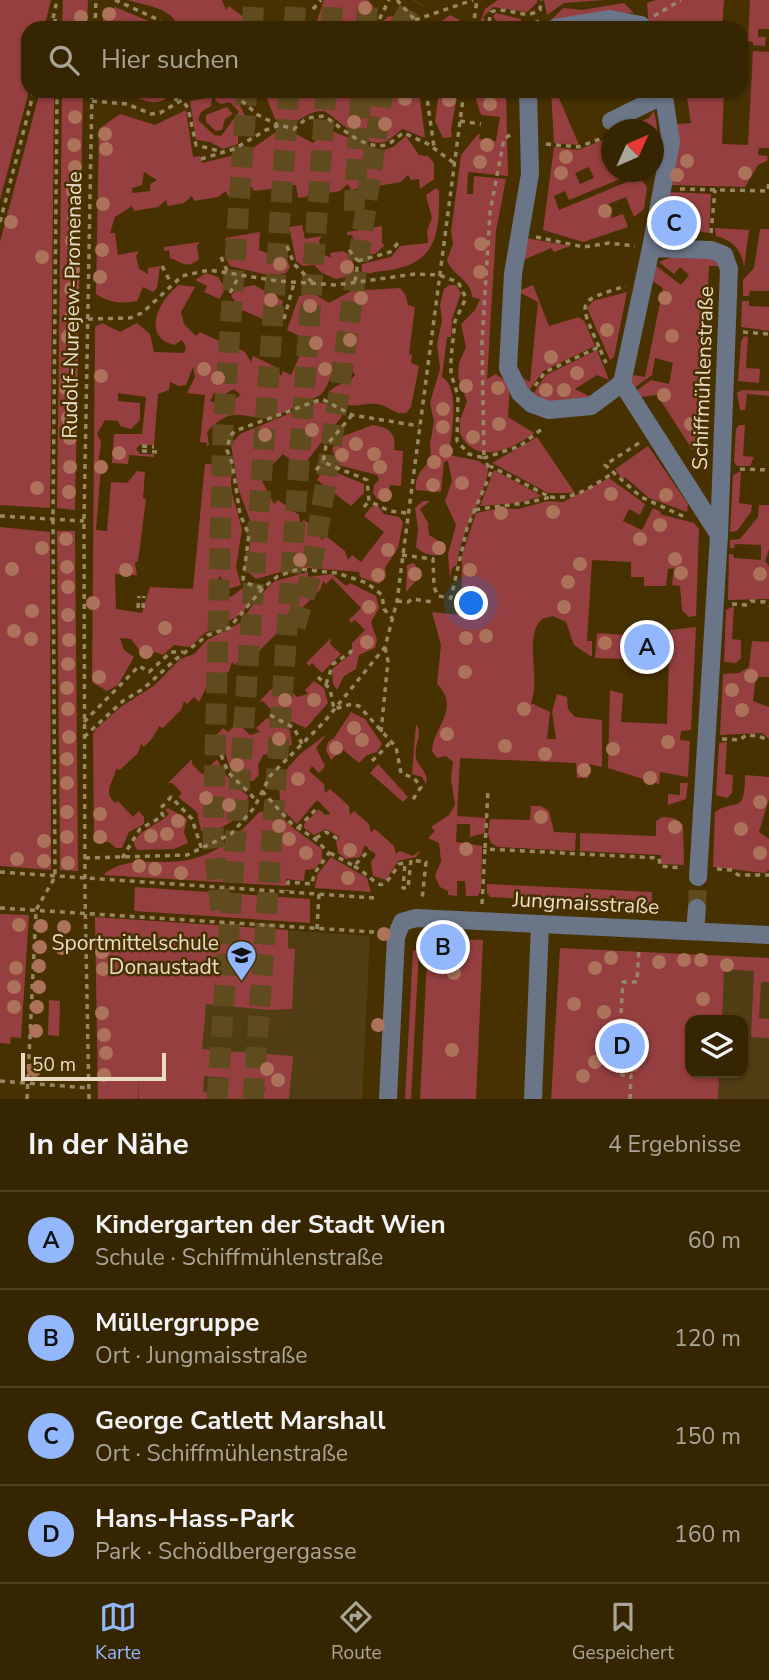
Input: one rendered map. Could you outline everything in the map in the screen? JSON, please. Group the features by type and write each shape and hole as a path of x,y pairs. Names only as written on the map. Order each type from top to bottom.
{"street":[{"path":"598,21 619,21"},
{"path":"528,98 530,174 513,274 508,368 526,399 549,410 592,406 622,383 671,142 664,98"},
{"path":"623,119 655,98"},
{"name":"Schiffmühlenstraße","path":"651,248 711,250 724,255 729,269 719,535 699,871"},
{"name":"Schiffmühlenstraße","path":"622,383 719,535"},
{"path":"695,931 696,908"},
{"name":"Jungmaisstraße","path":"388,1099 396,937 405,921 540,924 769,935"},
{"path":"533,1099 540,924"}],"path":[{"path":"54,21 57,0"},
{"path":"95,21 96,0"},
{"path":"115,0 160,21"},
{"path":"313,9 321,0"},
{"path":"378,21 389,0"},
{"path":"397,0 415,20 475,0 474,21"},
{"path":"489,21 491,12 503,9 528,15 540,10 541,0"},
{"path":"649,21 681,0"},
{"path":"0,222 32,98"},
{"path":"27,1099 36,909 55,877 53,519 57,98"},
{"name":"Rudolf-Nurejew-Promenade","path":"89,1099 85,912 84,521 92,98"},
{"path":"92,102 127,104 151,114 160,113 177,98"},
{"path":"241,98 249,108 280,125 295,129 307,118 324,116 347,132 375,145 384,146 404,133 434,147 454,163"},
{"path":"427,98 434,147"},
{"path":"381,733 388,661 385,647 397,601 463,98"},
{"path":"174,102 186,102 196,145 223,152"},
{"path":"460,121 481,124"},
{"path":"201,159 218,157 223,152 280,125"},
{"path":"601,133 578,147 529,135 507,134 504,139 490,212 481,356 484,458 489,466 550,497 567,499 613,473"},
{"path":"660,188 769,191 769,180"},
{"path":"711,238 715,190"},
{"path":"520,233 584,247 609,243 651,248"},
{"path":"358,261 390,252 399,242"},
{"path":"287,246 294,264 315,284"},
{"path":"349,250 358,261 355,281"},
{"path":"221,257 228,273"},
{"path":"162,266 171,283"},
{"path":"88,319 130,318 142,313 171,283 182,276 209,270 315,284 415,274 439,275 458,282 466,298 455,321 451,358 451,374 458,396 457,441 469,454 484,458 520,446 563,410"},
{"path":"230,293 239,275"},
{"path":"284,319 294,282"},
{"path":"608,367 583,311 585,303 591,297 632,284"},
{"path":"737,332 769,334"},
{"path":"526,399 545,372 599,347"},
{"path":"263,588 246,583 243,579 249,535 243,525 235,493 234,471 227,450 230,436 235,431 314,400 329,400 352,415 419,426"},
{"path":"316,470 323,461 326,446 352,415"},
{"path":"647,439 605,465 641,497 690,519"},
{"path":"154,447 142,449 158,452"},
{"path":"323,461 368,480 369,500 364,507"},
{"path":"402,555 433,559 434,587 438,596 451,598 463,540 488,481 489,466"},
{"path":"731,468 769,470"},
{"path":"475,510 516,507 550,497"},
{"path":"369,500 389,511 407,513"},
{"path":"0,516 84,521"},
{"path":"84,737 123,701 144,689 208,635 229,628 263,588 278,576 299,569 349,576 377,589 382,595 384,610 392,618"},
{"path":"140,608 142,596"},
{"path":"397,601 432,602"},
{"path":"724,607 728,603 747,604 751,601 765,602 769,606"},
{"path":"334,709 326,684 329,670 351,652 350,645"},
{"path":"85,858 187,855 231,834 257,801 270,776 334,709 385,647"},
{"path":"84,722 139,666 149,672 172,652 185,653"},
{"path":"318,677 326,684"},
{"path":"334,709 352,704 359,706 391,742 398,752 401,773 414,778 421,787 412,801"},
{"path":"270,715 294,728 302,744"},
{"path":"717,738 740,740 746,735 759,736 769,741"},
{"path":"372,761 391,742"},
{"path":"221,755 228,772 257,801"},
{"path":"262,791 298,828 316,839 329,853 354,866 376,884 385,883 392,878 400,864 405,863 403,888 408,888 411,860 426,862 422,900"},
{"path":"482,904 488,791"},
{"path":"122,858 140,829 163,816 160,809 171,797 192,819 202,850"},
{"path":"298,828 318,807"},
{"path":"316,839 326,832 338,839"},
{"path":"354,866 370,849"},
{"path":"485,849 659,858 660,866 699,871 732,870 738,875 769,875"},
{"path":"287,891 288,882 312,884 314,874 329,853"},
{"path":"0,872 375,898"},
{"path":"317,929 319,893"},
{"path":"0,908 374,932"},
{"path":"630,1099 631,1075 618,1074 618,1061 623,982 638,982 639,947"},
{"path":"0,1081 89,1088"}],"shaded area":[{"path":"0,0 51,0 46,21 21,21 21,98 27,98 0,200"},
{"path":"63,0 88,0 87,21 62,21"},
{"path":"128,0 222,0 226,10 229,6 248,21 175,21 158,8"},
{"path":"324,0 368,0 377,11 371,21 317,21"},
{"path":"498,0 537,0 527,12 493,7 483,17 485,21 481,21 485,9"},
{"path":"544,0 604,0 564,3 547,15"},
{"path":"656,0 724,0 722,21 648,21 647,3"},
{"path":"750,0 769,0 769,29 758,29 758,37 766,37 765,46 753,45 753,42 748,41"},
{"path":"624,3 634,13 573,21 550,21 563,8 582,10"},
{"path":"115,7 148,21 103,21 103,14"},
{"path":"496,13 521,21 496,21 493,16"},
{"path":"450,15 460,21 442,21"},
{"path":"389,16 399,18 400,21 383,21"},
{"path":"753,51 769,52 769,148 759,148 758,155 768,156 767,161 758,165 745,187 670,185 677,124 691,123 687,98 724,98 722,144 748,145"},
{"path":"38,98 54,98 50,508 0,505 0,242"},
{"path":"62,98 83,98 75,510 57,508"},
{"path":"138,98 166,98 158,102"},
{"path":"212,98 211,106 201,112 198,120 214,135 221,136 239,112 230,102 221,104 215,98 236,98 246,118 238,135 238,144 223,149 210,142 196,140 190,101"},
{"path":"267,98 420,98 425,138 403,129 384,142 368,141 324,111 289,123 275,119"},
{"path":"438,98 457,98 452,137 443,138 435,121"},
{"path":"506,98 508,176 468,172 467,194 473,194 474,176 506,179 496,231 487,379 496,374 510,385 508,417 534,433 516,445 495,452 475,450 460,433 460,420 467,401 458,377 459,363 466,347 461,324 475,310 480,299 472,297 468,286 447,260 453,244 451,232 461,155 478,134 479,139 496,141 500,117 481,115 476,99"},
{"path":"551,98 559,98 579,145 554,143"},
{"path":"227,107 233,114 225,119 222,130 216,131 206,122 206,115"},
{"path":"186,110 193,157 200,156 202,163 247,152 279,130 290,131 313,143 324,133 332,131 380,151 393,147 406,136 419,155 428,156 434,163 434,179 420,189 419,179 411,180 408,175 401,182 377,186 376,180 367,187 351,190 348,184 340,191 316,195 314,190 306,197 298,198 296,185 288,186 287,181 278,188 254,191 251,186 244,193 228,196 226,191 218,197 194,201 192,196 184,203 168,206 166,200 158,207 134,211 132,206 115,217 110,233 115,233 118,255 139,251 136,256 139,269 148,274 148,268 160,266 157,288 153,292 143,287 137,301 111,301 96,294 99,129 120,114 155,125","holes":["144,172 157,180 150,184 150,191 132,193 132,188 142,185"]},
{"path":"601,141 601,182 613,182 569,200 565,191 554,196 559,210 627,182 643,182 647,187 644,209 634,217 626,197 606,205 612,218 623,214 628,227 583,242 543,230 554,147 578,150","holes":["589,167 594,178 580,184 575,173"]},
{"path":"436,188 439,191 438,222 431,246 424,255 414,263 400,268 362,273 362,264 391,257 400,246 428,243 427,231 432,218 426,195"},
{"path":"670,192 711,194 709,233 683,229 663,217"},
{"path":"302,225 305,239 322,236 319,240 321,253 331,258 330,253 343,251 351,256 354,266 345,277 336,279 322,273 314,265 303,266 296,261 290,231 285,232 284,228"},
{"path":"382,226 382,244 385,245 375,254 359,254 352,235 347,235 347,232"},
{"path":"715,228 749,230 744,267 738,251 727,240 716,236"},
{"path":"760,229 769,229 769,291 750,291 749,296 743,296 743,280 754,268"},
{"path":"260,232 259,250 269,254 268,249 281,247 290,267 286,273 272,276 230,266 225,256 232,255 230,241 225,241 225,238"},
{"path":"526,238 570,246 554,252 551,248 521,261"},
{"path":"200,242 197,246 199,259 191,264 170,258 169,250 164,251 164,247"},
{"path":"677,255 717,257 723,266 709,266 700,447 692,449 657,395 640,397 636,391 651,380 669,384 673,363 655,358 652,375 634,388 631,379 634,375 645,377 663,288 651,280 655,265 681,285 689,275 680,267 674,274 659,262"},
{"path":"206,273 218,277 225,288 220,299 204,292 207,286 195,280"},
{"path":"179,285 195,287 181,312 184,324 196,336 200,332 221,342 227,350 230,345 245,352 251,362 253,356 276,367 281,376 283,371 291,375 307,340 287,330 299,296 313,293 329,303 351,291 400,288 408,305 415,307 409,354 412,355 411,363 419,366 411,407 406,413 398,413 378,404 336,403 329,392 355,375 348,363 339,364 320,395 270,417 227,417 207,432 209,444 207,447 207,443 200,442 205,395 187,393 195,377 193,367 186,385 179,386 170,382 169,390 158,394 154,445 140,445 136,449 140,454 154,454 154,457 129,455 128,464 112,463 114,434 142,434 146,397 118,393 118,401 140,403 140,420 131,429 120,426 118,421 105,420 97,434 101,442 98,467 101,467 96,530 107,531 111,482 127,483 137,471 145,472 143,498 146,499 138,561 135,563 137,575 115,574 116,609 142,613 150,587 193,589 205,464 223,465 224,455 231,469 231,490 242,529 236,567 241,585 229,589 220,576 213,588 231,597 244,587 249,587 253,596 244,610 233,619 205,633 191,646 174,645 163,655 155,652 146,659 131,639 120,638 124,650 134,657 118,685 107,691 92,682 95,327 102,323 120,332 137,323 150,334 154,352 184,353 186,347 182,340 174,345 164,341 156,326 160,308","holes":["234,389 241,395 235,399 232,410 210,401 214,393 223,395"]},
{"path":"254,285 283,301 274,324 233,306 235,301 231,296 236,289"},
{"path":"449,285 456,285 461,293 452,319 451,337 447,337 442,377 448,382 453,401 449,455 479,461 488,468 483,492 450,579 448,554 456,525 445,501 452,481 448,461 444,462 441,492 416,490 418,476 431,457 430,444 434,422 430,403 440,369 437,344 442,321 440,305 444,289"},
{"path":"533,285 549,326 579,317 585,322 595,346 543,371 527,393 518,375 530,382 538,302 521,293 521,290"},
{"path":"627,292 614,357 610,360 587,308 593,301"},
{"path":"742,301 749,301 749,306 769,307 769,331 741,327"},
{"path":"744,336 748,337 746,368 760,369 759,383 738,381 741,342"},
{"path":"597,350 609,380 597,375 575,389 591,397 554,402 531,397 546,375"},
{"path":"742,390 769,391 769,396 747,394 745,410 740,410 737,393"},
{"path":"317,402 333,405 342,416 306,462 303,460 298,466 283,454 268,469 262,481 274,504 278,500 299,515 300,524 304,520 320,531 321,540 326,536 345,551 348,560 352,555 361,562 384,532 364,516 371,507 377,505 384,514 399,517 403,522 398,548 385,568 386,577 379,584 360,577 359,572 298,567 256,579 248,572 251,523 238,488 231,444 240,434"},
{"path":"373,425 391,432 394,450 403,451 401,486 390,485 386,501 377,499 373,493 374,485 379,480 377,475 338,465 332,449 338,438"},
{"path":"739,425 745,425 743,456 754,457 750,466 737,466 734,462 736,429"},
{"path":"537,437 575,493 548,493 492,463"},
{"path":"648,446 688,504 687,512 649,498 625,477 622,479 615,469"},
{"path":"327,469 364,484 364,493 351,506 317,480 322,471"},
{"path":"494,470 542,496 518,503 480,506"},
{"path":"741,471 739,503 752,505 751,512 737,531 730,532 733,475"},
{"path":"609,478 645,504 640,515 629,509 623,521 642,530 653,508 661,512 660,514 694,523 699,529 696,616 689,617 682,610 680,586 672,585 674,568 668,569 666,586 644,586 644,577 631,577 631,562 592,560 587,641 592,641 592,657 574,645 566,622 553,616 542,619 536,626 534,636 534,693 531,703 550,712 547,739 556,739 552,712 557,694 567,697 568,709 575,717 602,720 602,767 589,764 588,778 577,778 576,763 460,758 457,816 486,818 485,833 470,837 470,824 457,824 456,842 482,846 481,889 478,896 466,896 465,881 457,881 457,896 448,895 448,891 440,887 435,876 441,861 439,843 428,838 435,831 431,827 449,815 455,805 451,779 453,762 446,756 437,758 432,751 447,701 437,684 441,645 432,612 461,615 462,555 476,513 501,508 518,509 548,501 563,502"},
{"path":"423,501 430,501 420,509 428,523 429,535 445,545 444,553 429,554 416,547 418,529 415,508"},
{"path":"759,505 769,505 769,549 765,561 769,566 769,599 728,600 729,554 733,554 734,558 761,560 761,545 735,544 734,548 730,548 730,540 740,539 758,517"},
{"path":"0,527 50,532 51,870 0,866"},
{"path":"57,531 75,531 78,871 60,870"},
{"path":"414,563 421,575 406,592 407,565"},
{"path":"308,572 308,577 332,574 346,586 350,583 376,596 379,608 371,622 377,640 375,648 359,655 356,669 344,676 337,690 333,684 332,669 352,653 352,643 365,630 355,620 351,623 349,620 361,608 332,578 326,584 323,581 320,590 302,608 297,607 296,614 283,627 279,626 277,633 259,651 254,650 253,657 246,664 241,659 235,665 232,662 229,671 211,689 206,688 199,702 194,697 187,704 184,701 181,710 163,728 159,726 144,747 141,744 138,753 120,770 116,769 109,790 111,799 115,803 118,801 133,817 139,811 144,817 144,824 129,832 122,848 116,848 109,842 94,842 93,734 96,729 122,706 155,685 180,659 194,654 207,640 240,623 259,596 275,581"},
{"path":"734,606 732,639 741,640 741,658 736,663 724,662 726,610"},
{"path":"696,627 691,730 681,731 680,740 690,741 688,777 660,772 659,784 608,768 610,690 623,694 621,722 667,724 670,630"},
{"path":"597,633 626,635 624,659 595,658"},
{"path":"331,638 330,644 341,654 322,673 312,663 309,666 306,663"},
{"path":"752,641 769,642 769,677 756,677 753,701 769,707 769,739 762,733 720,735 723,674 739,673 749,667"},
{"path":"288,681 287,687 297,697 308,694 305,690 314,681 324,688 328,703 306,728 276,715 263,701 259,702 271,689 276,693"},
{"path":"351,712 365,719 382,744 377,752 367,755 359,763 342,749 331,760 326,750 328,742 334,738"},
{"path":"267,718 279,720 290,730 292,744 283,750 263,755 258,765 259,775 253,781 243,781 229,766 225,750 211,740 223,728 228,732 241,720 240,725 250,735 260,732 256,728"},
{"path":"416,724 419,732 416,758 425,773 426,784 422,777 412,774"},
{"path":"327,734 316,748 325,766 319,773 312,766 309,771 324,784 325,793 330,789 349,806 350,815 354,811 369,824 371,832 375,829 394,846 396,854 400,851 413,856 421,850 416,857 398,861 386,880 373,876 371,862 376,855 365,845 360,857 346,859 338,853 336,841 340,837 326,829 314,835 304,828 304,824 319,809 325,815 331,814 317,800 297,824 281,808 278,779 300,754"},
{"path":"727,742 725,774 733,775 732,793 727,798 716,795 719,743"},
{"path":"192,759 192,764 202,774 212,772 208,768 217,759 224,773 248,796 239,815 210,833 201,831 197,812 178,797 182,793 172,783 168,783"},
{"path":"378,764 408,797 403,802 370,773"},
{"path":"745,775 769,777 769,799 759,832 769,839 769,870 765,873 713,867 715,812 741,801"},
{"path":"680,783 688,783 686,799 668,805 668,794 680,795"},
{"path":"531,806 541,806 549,811 554,832 576,833 575,851 498,847 491,843 488,834 490,819 530,820"},
{"path":"168,808 187,819 184,832 188,843 174,849 137,850 134,844 136,839 169,814 165,810"},
{"path":"276,810 293,828 322,849 322,861 314,869 305,870 304,881 286,879 286,886 103,875 122,865 177,862 210,853 228,842 259,812"},
{"path":"662,817 674,818 683,825 684,865 661,864 661,855 580,851 580,833 656,836 656,821"},
{"path":"331,857 367,878 371,892 315,888 317,875"},
{"path":"487,884 652,892 652,906 490,897"},
{"path":"135,887 310,899 310,923 134,911"},
{"path":"0,914 29,915 21,1038 11,1037 10,1044 0,1043"},
{"name":"Sportmittelschule Donaustadt","path":"95,917 288,930 288,948 295,949 292,1009 270,1010 206,1004 202,1049 293,1056 289,1099 262,1099 265,1089 257,1081 252,1084 250,1099 139,1099 139,1078 138,1099 98,1099","holes":["204,1076 228,1078 227,1094 203,1092"]},
{"name":"Sportmittelschule Donaustadt","path":"115,919 370,936 362,1099 118,1099"},
{"path":"431,938 483,940 476,1099 420,1099 428,941"},
{"path":"560,948 769,958 769,982 761,982 759,1018 769,1019 769,1038 751,1037 754,971 724,969 722,1015 685,1015 685,1078 719,1078 718,1099 551,1099"},
{"path":"413,950 419,951 411,1099 405,1099"},
{"path":"716,955 769,958 769,1099 709,1099 710,1078 748,1078 748,1015 713,1015"},
{"path":"49,1000 60,1001 59,1036 48,1035"}],"tunnel":[{"path":"252,21 254,0"},
{"path":"294,21 296,0"},
{"path":"332,21 333,0"},
{"path":"366,21 368,0"},
{"path":"403,21 414,0"},
{"path":"221,910 213,839 223,429 247,98"},
{"path":"217,1099 288,98"},
{"path":"253,1099 325,98"},
{"path":"354,211 361,98"},
{"path":"295,627 309,582 325,488 382,98"},
{"path":"697,908 698,877"}],"place":[{"name":"George Catlett Marshall","path":"674,223"},
{"name":"Kindergarten der Stadt Wien","path":"647,647"},
{"name":"Müllergruppe","path":"443,947"},
{"name":"Sportmittelschule Donaustadt","path":"242,982"},
{"name":"Hans-Hass-Park","path":"622,1046"}]}
